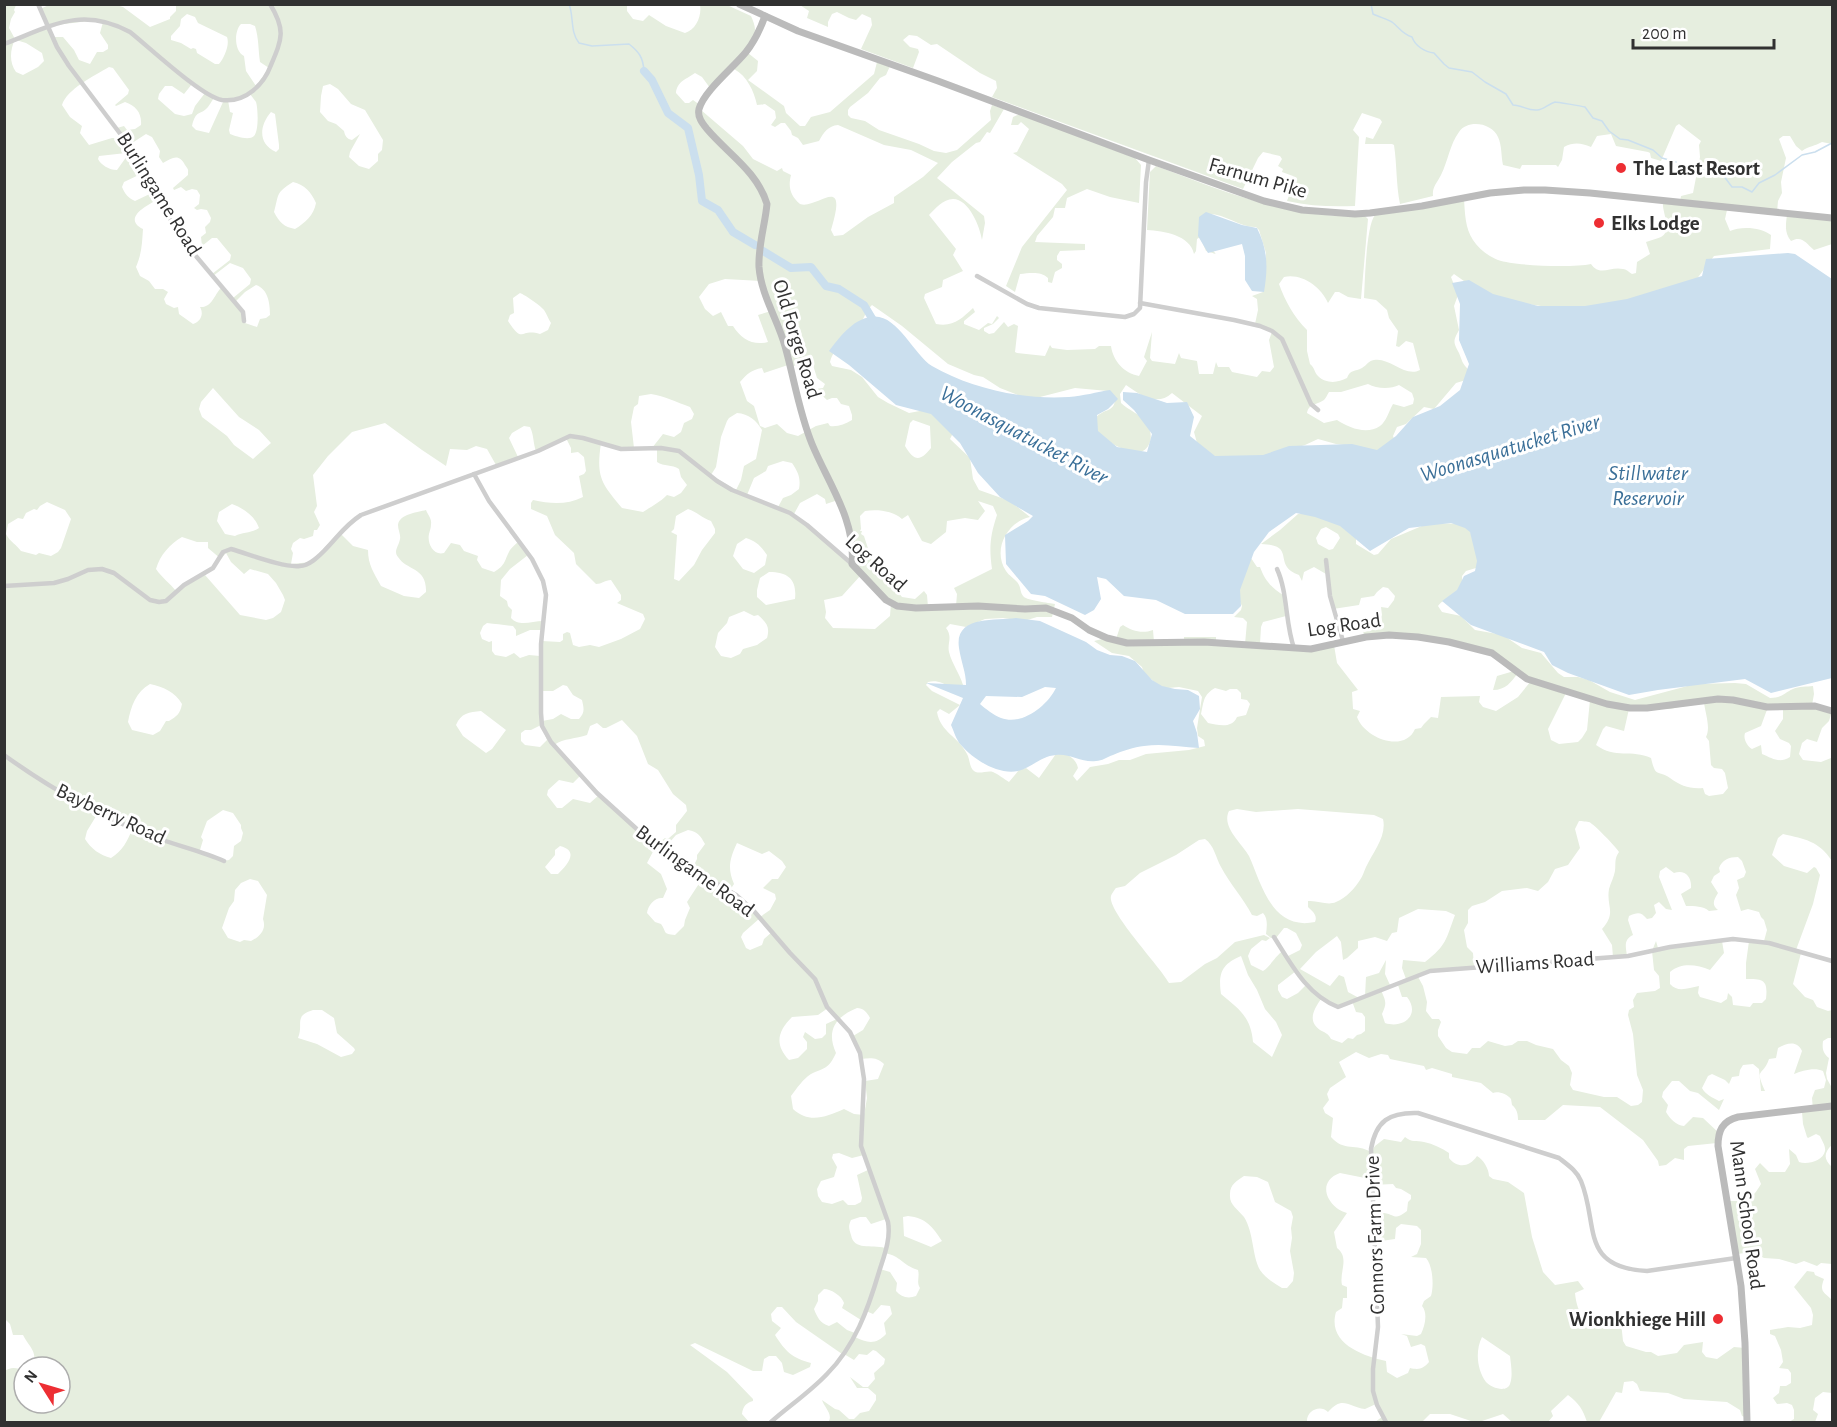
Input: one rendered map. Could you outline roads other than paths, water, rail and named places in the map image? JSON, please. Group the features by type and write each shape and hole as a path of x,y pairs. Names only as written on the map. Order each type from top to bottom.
{"street":[{"name":"Burlingame Road","path":"38,4 57,47 81,83 140,160 170,219 190,249 243,312 244,321"},
{"path":"4,44 48,26 83,18 116,25 140,40 201,90 221,100 231,100 241,98 251,92 267,77 281,38 281,25 270,4"},
{"name":"Farnum Pike","path":"739,4 750,7 798,31 1149,160 1264,201 1317,212 1370,213 1490,193 1534,190 1590,193 1833,218"},
{"name":"Old Forge Road","path":"765,16 752,44 709,93 700,107 699,114 702,124 710,133 751,172 765,197 767,204 759,253 761,280 785,345 796,394 812,444 839,498 854,548 852,564"},
{"path":"978,276 1027,304 1039,308 1125,317 1134,314 1140,308 1149,160"},
{"path":"1140,303 1234,320 1272,331 1282,339 1311,404 1318,410"},
{"name":"Log Road","path":"4,586 54,583 88,570 102,569 114,573 150,600 159,602 166,600 184,585 213,568 227,550 231,549 271,561 301,566 311,563 348,523 362,515 538,451 570,436 621,449 661,448 679,451 725,486 790,513 807,525 852,564 886,600 897,606 1046,608 1072,618 1089,630 1107,638 1127,643 1204,642 1311,649 1343,641 1389,635 1418,637 1492,653 1527,679 1598,701 1630,708 1725,699 1767,707 1815,706 1833,711"},
{"name":"Burlingame Road","path":"474,474 489,501 532,560 543,581 546,595 542,644 541,713 542,726 551,742 597,793 650,841 668,855 736,895 753,910 815,979 827,1007 850,1032 860,1053 864,1079 861,1146 888,1222 890,1231 887,1245 866,1311 851,1344 827,1374 771,1422"},
{"path":"1326,560 1330,596 1343,641"},
{"path":"1277,569 1281,578 1286,616 1294,648"},
{"name":"Bayberry Road","path":"4,755 47,784 96,812 154,837 224,861"},
{"name":"Williams Road","path":"1274,937 1312,991 1326,1002 1338,1007 1430,971 1628,956 1671,947 1733,939 1768,943 1833,961"},
{"name":"Mann School Road","path":"1747,1422 1741,1286 1718,1146 1719,1130 1728,1120 1738,1117 1833,1106"},
{"name":"Connors Farm Drive","path":"1386,1422 1373,1391 1378,1327 1371,1149 1374,1134 1382,1122 1395,1115 1418,1113 1559,1158 1570,1166 1581,1180 1599,1251 1619,1266 1647,1271 1736,1258"}],"water":[{"path":"1206,212 1257,228 1266,259 1264,292 1252,291 1245,280 1245,256 1242,244 1208,253 1198,236 1199,217"},
{"name":"Stillwater Reservoir","path":"1795,254 1832,279 1832,678 1771,693 1745,679 1629,695 1552,665 1544,652 1471,625 1442,601 1457,590 1464,576 1475,571 1477,561 1470,532 1451,523 1409,528 1370,551 1340,526 1296,513 1269,532 1254,552 1240,590 1241,606 1233,614 1185,614 1156,600 1124,596 1106,579 1097,577 1101,599 1094,610 1085,615 1045,596 1031,594 1006,564 1005,535 1033,516 1000,497 978,473 960,443 931,414 896,405 829,351 846,330 857,322 870,317 879,317 888,320 896,327 932,366 981,387 1034,397 1074,396 1110,390 1118,399 1108,409 1097,415 1098,431 1117,447 1147,452 1152,434 1134,410 1123,400 1123,392 1137,393 1167,403 1187,402 1194,417 1190,436 1215,456 1263,455 1289,446 1352,444 1377,450 1396,436 1413,417 1440,406 1460,390 1469,364 1459,340 1460,304 1452,283 1469,280 1493,294 1538,306 1585,306 1627,299 1702,276 1706,259"},
{"path":"1016,618 1040,621 1086,642 1097,650 1135,661 1152,680 1162,686 1188,690 1199,696 1200,709 1193,721 1199,748 1151,745 1128,749 1096,761 1056,755 1018,771 1010,772 979,761 959,743 951,725 963,698 926,683 966,685 959,648 959,637 963,630 978,622","holes":["1045,687 1056,688 1040,708 1017,719 1001,718 980,704 986,696 1022,697"]}],"waterway":[{"path":"569,4 574,34 579,43 592,46 629,44 640,55 644,71"},
{"path":"1371,4 1373,14 1392,22 1412,37 1421,48 1434,53 1449,68 1472,72 1506,94 1513,105 1534,110 1542,109 1555,102 1585,107 1593,118 1602,121 1609,131 1620,139 1653,150 1662,158 1676,162"},
{"name":"Woonasquatucket River","path":"644,71 652,80 668,113 688,128 699,175 702,201 718,210 733,232 755,245"},
{"path":"1694,167 1715,171 1723,175 1732,187 1742,187 1752,192 1759,183 1775,175 1802,155 1815,152 1832,143"},
{"name":"Woonasquatucket River","path":"763,251 791,268 811,267 826,286 839,289 864,305 876,325"}],"place":[{"name":"The Last Resort","path":"1621,168"},
{"name":"Elks Lodge","path":"1599,223"},
{"name":"Wionkhiege Hill","path":"1718,1319"}]}
